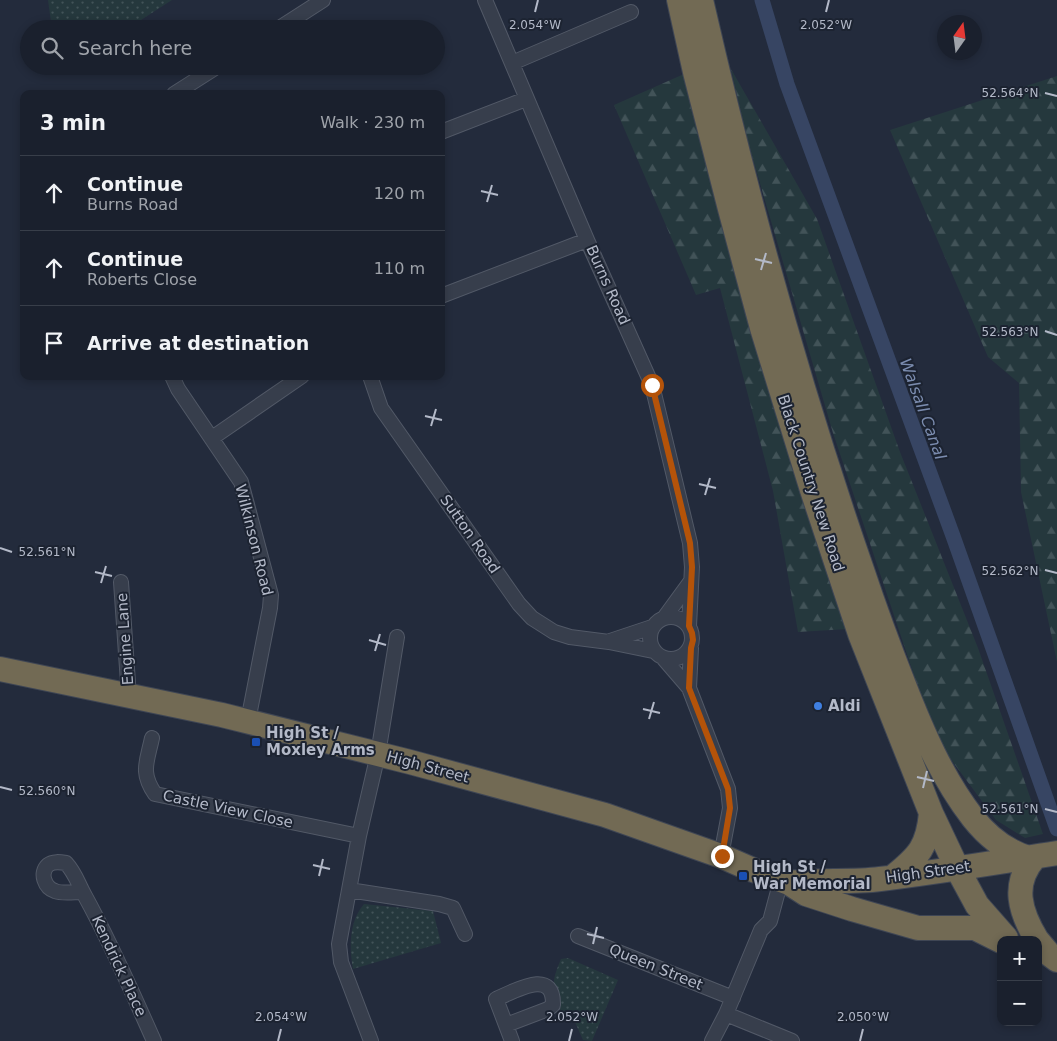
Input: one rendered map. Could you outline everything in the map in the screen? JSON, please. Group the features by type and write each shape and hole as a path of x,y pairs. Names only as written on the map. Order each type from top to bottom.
{"highway":[{"name":"Black Country New Road","path":"679,0 695,72 762,328 812,490 860,634 931,813 957,868 977,905 1004,936"},
{"name":"Black Country New Road","path":"701,0 720,86 752,210 801,380 838,500 881,628 918,722 944,775 972,818 988,836 1002,846 1044,855"},
{"name":"High Street","path":"0,669 248,721 605,815 722,856 753,870 785,881 806,894 918,928 975,928 997,939"},
{"path":"883,918 874,904 874,892 887,878 912,861 923,847 930,827 931,813"},
{"path":"1036,936 1025,919 1020,894 1028,866 1044,855"},
{"name":"High Street","path":"785,881 838,881 887,878 1044,855"},
{"path":"1042,945 1057,960"},
{"path":"1042,964 1057,970"}],"street":[{"path":"292,20 323,0"},
{"name":"Burns Road","path":"485,0 587,240 652,385 690,543 692,567 689,626"},
{"path":"512,63 631,12"},
{"path":"180,90 204,75"},
{"path":"445,130 526,99"},
{"path":"445,294 587,240"},
{"name":"Wilkinson Road","path":"174,380 241,482 271,595 248,721"},
{"path":"212,438 296,380"},
{"name":"Sutton Road","path":"371,380 381,408 519,604 532,618 554,632 570,637 610,642 658,655"},
{"path":"691,581 664,618 652,627 650,644 689,688 728,789 730,808 722,856"},
{"name":"Engine Lane","path":"121,582 129,697"},
{"path":"664,618 677,618 684,621 692,633 689,688"},
{"name":"Sutton Road","path":"610,642 652,627"},
{"path":"371,1041 341,962 339,944 359,836 378,754 397,638"},
{"path":"658,655 671,660 686,654 691,648"},
{"name":"Castle View Close","path":"152,738 145,774 147,782 155,794 359,836"},
{"path":"712,1041 726,1014 761,930 770,921 785,881"},
{"path":"349,890 439,904 453,908 466,934"},
{"name":"Kendrick Place","path":"82,892 106,934 154,1041"},
{"name":"Queen Street","path":"578,936 733,998"},
{"path":"726,1014 792,1041"},
{"path":"506,1025 512,1041"}],"green space":[{"path":"48,0 172,0 141,20 51,20"},
{"path":"731,69 817,219 900,452 978,648 1043,834 1025,838 996,820 935,738 833,433 747,139"},
{"path":"684,74 848,629 798,632 773,491 720,288 696,295 614,105"},
{"path":"1057,76 1057,662 1021,492 1019,383 988,357 890,130"},
{"path":"364,904 433,911 441,943 353,969 351,935 355,918"},
{"path":"568,958 618,980 592,1041 583,1040 570,1011 561,1012 556,996 554,986 555,975 561,959"}],"waterway":[{"name":"Walsall Canal","path":"762,0 787,84 953,536 1057,829"}],"place":[{"name":"Aldi","path":"818,706"},
{"name":"High St / Moxley Arms","path":"256,742"},
{"name":"High St / War Memorial","path":"743,876"}],"route":[{"path":"652,385 690,543 692,567 689,626 693,640 689,688 728,789 730,808 722,856"}]}
